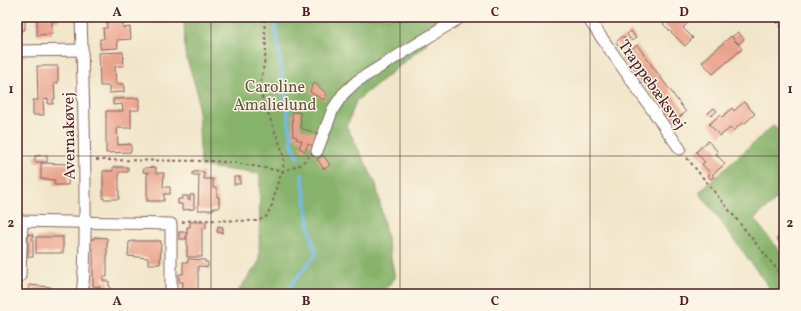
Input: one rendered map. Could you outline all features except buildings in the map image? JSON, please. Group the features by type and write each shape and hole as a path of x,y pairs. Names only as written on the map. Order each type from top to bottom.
{"street":[{"name":"Avernakøvej","path":"81,17 85,160 84,281 82,294"},
{"path":"317,151 333,109 343,94 357,81 461,17"},
{"name":"Trappebæksvej","path":"586,17 680,149"},
{"path":"17,51 82,50"},
{"path":"20,276 19,221 171,224 171,290"}],"path":[{"path":"171,224 193,220 258,221 266,217 272,205 278,181 283,171 284,158 261,95 261,82 266,52 264,17"},
{"path":"772,17 784,30"},
{"path":"680,149 784,278"},
{"path":"85,160 212,161 236,163 283,171 300,165 317,151"}],"green space":[{"name":"Caroline Amalielund","path":"184,17 444,17 425,45 356,101 347,127 376,184 395,278 382,294 236,294 259,262 260,174 201,166 197,91 185,53"},
{"path":"774,125 784,138 784,193 754,219 784,257 784,294 774,294 699,192"}],"waterway":[{"path":"274,17 292,143 298,158"},
{"path":"284,294 316,254 309,226 302,175"}]}
